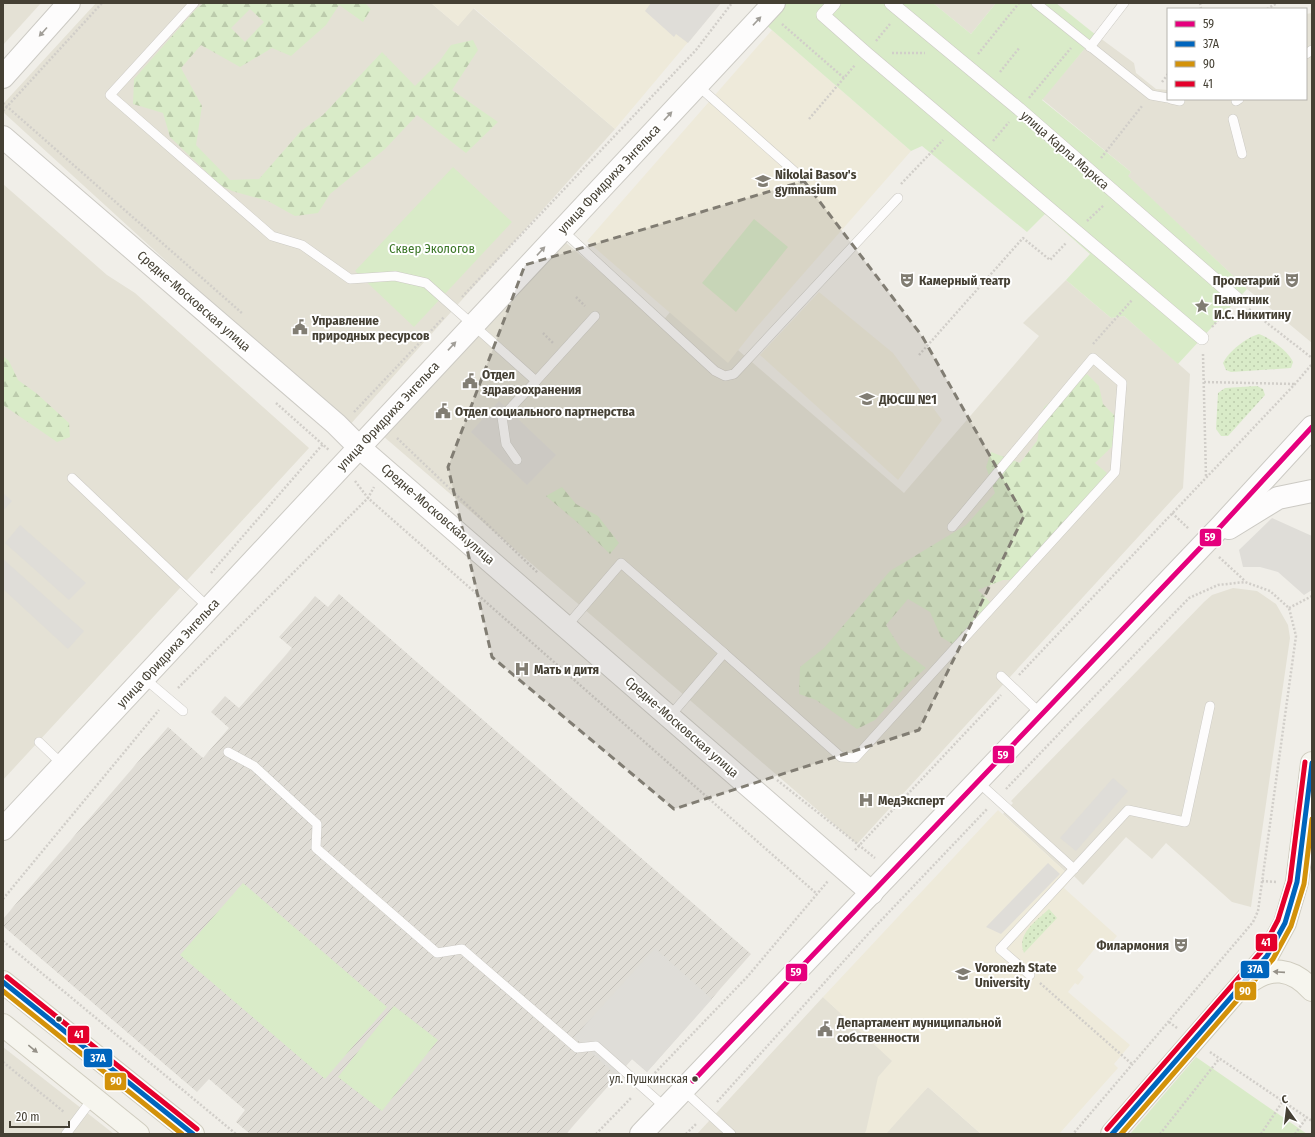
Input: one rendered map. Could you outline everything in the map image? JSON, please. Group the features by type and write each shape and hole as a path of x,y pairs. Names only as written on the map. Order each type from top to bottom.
{"main road":[{"path":"1112,1134 1267,956 1285,923 1297,882 1312,763"},
{"path":"1231,996 1257,976 1272,971 1287,972 1302,979 1312,990"},
{"path":"3,982 193,1134"},
{"path":"3,1025 138,1134"}],"street":[{"path":"3,76 69,3"},
{"path":"834,3 823,14 866,53 1202,338"},
{"name":"улица Карла Маркса","path":"891,3 1019,109 1237,299"},
{"name":"улица Фридриха Энгельса","path":"3,829 210,609 342,464 360,448 380,424 697,85 775,11"},
{"name":"Средне-Московская улица","path":"3,137 330,419 360,448 872,893"},
{"path":"641,1134 872,893 1312,427"},
{"path":"1204,543 1278,498 1312,491"}],"lane":[{"path":"194,3 110,95 272,236 302,244 350,279 395,276 426,283 474,324 536,381"},
{"path":"1036,3 1151,95 1167,98"},
{"path":"1090,47 1124,3"},
{"path":"697,85 803,179"},
{"path":"1233,119 1242,154"},
{"path":"562,230 715,371 725,376 734,374 898,198"},
{"path":"517,460 506,444 502,417 595,316"},
{"path":"566,627 621,563 841,757 855,758 1114,472 1122,383 1093,358 952,527"},
{"path":"72,478 210,609"},
{"path":"962,640 969,646"},
{"path":"670,716 724,653"},
{"path":"1000,676 1041,714"},
{"path":"144,678 182,711"},
{"path":"1030,975 1000,949 1128,810 1185,822 1210,706"},
{"path":"39,742 63,765"},
{"path":"228,752 254,766 317,824 316,848 437,953 462,949 576,1048 596,1046 666,1108"},
{"path":"977,782 1074,869"},
{"path":"683,1090 731,1134"},
{"path":"66,1134 93,1098"}],"path":[{"path":"3,111 102,3"},
{"path":"354,412 696,50 732,3"},
{"path":"967,66 1019,3"},
{"path":"775,11 844,78"},
{"path":"984,152 1079,38"},
{"path":"989,84 1020,47"},
{"path":"866,53 951,53"},
{"path":"1090,171 1167,75"},
{"path":"3,103 247,317"},
{"path":"900,185 954,128"},
{"path":"919,355 1023,238 1050,260"},
{"path":"1093,345 1143,287"},
{"path":"1206,477 1202,338 1237,299 1312,358"},
{"path":"773,777 859,845 1295,384 1312,364"},
{"path":"1204,382 1295,384"},
{"path":"348,406 354,412 380,424 395,436 544,578"},
{"path":"323,444 342,464 368,498 816,894 748,976 596,1134"},
{"path":"686,1134 708,1112 870,932 1189,598 1218,585 1245,582 1270,591 1289,608 1296,636 1258,911 1253,922 1073,1134"},
{"path":"1289,608 1312,596"},
{"path":"1262,881 1280,882"},
{"path":"3,941 236,1134"},
{"path":"1030,975 1133,1065"},
{"path":"1169,1022 1175,1026"},
{"path":"1160,1134 1219,1059 1312,1120"},
{"path":"3,1062 76,1122"},
{"path":"1261,1134 1283,1101"},
{"path":"1295,1134 1307,1117"},
{"path":"1164,1129 1166,1134"}],"highlighted area":[{"path":"804,181 922,336 1024,516 919,730 674,809 492,657 448,467 525,265"}],"shaded area":[{"path":"3,3 41,3 3,45"},
{"path":"96,3 431,3 458,26 473,8 615,129 348,427 3,112 3,104"},
{"path":"431,3 721,3 615,129 474,8 458,26"},
{"path":"651,3 721,3 688,43 676,34 674,37 645,11"},
{"path":"933,3 996,3 971,34"},
{"path":"1312,13 1312,343 1247,289 1127,176 1131,172 1042,99 1096,35 1134,63 1136,73 1156,89 1167,90 1167,100 1307,100 1307,14"},
{"name":"Nikolai Basov's gymnasium","path":"772,30 911,151 755,329 728,363 587,241"},
{"path":"3,184 107,275 135,293 309,448 3,780"},
{"path":"565,242 661,323 680,300 904,493 1039,336 1023,323 1066,280 1111,318 1124,316 1190,374 1183,488 857,844 383,436"},
{"name":"ДЮСШ №1","path":"819,292 893,353 942,420 898,480 760,355"},
{"path":"499,401 556,455 527,485 471,432"},
{"path":"3,493 12,501 3,511"},
{"path":"1272,518 1312,536 1312,590 1304,595 1278,572 1260,567 1243,567 1239,550"},
{"path":"20,525 86,583 69,600 5,543"},
{"path":"3,559 84,631 68,649 3,589"},
{"path":"1233,588 1257,591 1276,604 1288,625 1290,638 1251,907 1232,902 1166,843 1152,859 1126,837 1083,885 1074,876 1072,878 1003,814 1013,803 1011,801 1204,602 1212,595"},
{"path":"339,594 751,954 647,1072 632,1059 566,1134 250,1134 236,1122 245,1110 209,1079 197,1092 3,926 3,919 168,727 203,758 229,728 211,712 225,696 239,708 292,648 279,637 315,596 328,607"},
{"path":"1113,778 1128,791 1076,851 1060,838"},
{"name":"Voronezh State University","path":"998,810 1072,878 1064,888 1117,936 1104,952 1097,946 1077,970 1084,977 1078,985 1075,983 1068,992 1130,1045 1114,1064 1118,1068 1059,1134 981,1134 928,1087 886,1134 864,1134 866,1131 878,1077 892,1061 823,997"},
{"path":"1048,863 1060,874 1001,934 986,927"},
{"path":"655,948 712,999 647,1072 632,1059 617,1076 574,1037"},
{"path":"823,997 925,1090 928,1087 981,1134 697,1134"},
{"path":"3,1047 114,1134 3,1134"}],"green space":[{"path":"204,3 365,3 371,9 363,22 339,5 326,25 291,56 272,48 240,67 201,45 181,68 202,106 196,145 230,180 259,179 301,131 323,115 382,52 415,86 439,62 451,45 473,40 478,50 452,90 498,122 466,153 417,115 385,149 330,194 318,213 295,216 268,201 232,191 220,185 170,137 163,113 133,104 134,79 197,8","holes":["250,9 264,22 245,42 231,28"]},
{"path":"784,3 933,3 971,34 996,3 1056,3 1096,35 1042,100 1131,172 1128,176 1247,289 1178,364 1124,316 1111,318 1066,280 1090,254 1045,214 1027,232 922,146 911,151 765,24"},
{"name":"Сквер Экологов","path":"453,167 512,222 414,327 355,271"},
{"path":"754,219 788,247 736,312 702,283"},
{"path":"1259,334 1283,349 1293,362 1291,368 1231,372 1226,370 1223,363 1229,354 1244,342"},
{"path":"3,356 9,361 18,380 36,393 69,423 70,437 57,442 3,405"},
{"path":"1087,374 1099,386 1103,404 1117,418 1120,439 1095,463 1107,473 1078,515 1020,580 1003,580 978,590 991,603 959,648 941,637 930,612 908,599 886,625 901,649 926,668 911,681 875,720 857,729 816,700 799,694 800,667 824,648 890,571 966,525 995,493 986,467 991,452 1020,463 1037,441 1044,407"},
{"path":"1257,386 1263,389 1265,395 1228,436 1221,436 1216,429 1218,393 1225,388"},
{"path":"562,487 576,504 598,516 619,543 610,554 578,523 546,496"},
{"path":"243,883 387,1007 325,1079 180,955"},
{"path":"1049,909 1057,918 1024,953 1022,946 1025,934 1033,923"},
{"path":"394,1006 438,1040 382,1111 338,1077"},
{"path":"1196,1057 1307,1134 1130,1134"}],"transit line":[{"name":"59","path":"693,1081 1221,526 1312,427"},
{"name":"41","path":"1107,1129 1261,952 1278,920 1290,881 1305,762"},
{"name":"37А","path":"1112,1134 1267,956 1285,923 1297,882 1312,763"},
{"name":"90","path":"1121,1134 1273,959 1291,926 1304,884 1312,819"},
{"name":"41","path":"7,977 197,1129"},
{"name":"37А","path":"3,982 193,1134"},
{"name":"90","path":"3,991 182,1134"}],"place":[{"name":"Nikolai Basov's gymnasium","path":"763,181"},
{"name":"Камерный театр","path":"907,280"},
{"name":"Пролетарий","path":"1292,280"},
{"name":"Памятник И.С. Никитину","path":"1202,306"},
{"name":"Управление природных ресурсов","path":"300,327"},
{"name":"Отдел здравоохранения","path":"470,381"},
{"name":"ДЮСШ №1","path":"867,399"},
{"name":"Отдел социального партнерства","path":"443,411"},
{"name":"Мать и дитя","path":"522,669"},
{"name":"МедЭксперт","path":"866,800"},
{"name":"Филармония","path":"1181,945"},
{"name":"Voronezh State University","path":"963,974"},
{"name":"Департамент муниципальной собственности","path":"825,1029"},
{"name":"ул. Пушкинская","path":"695,1079"}]}
